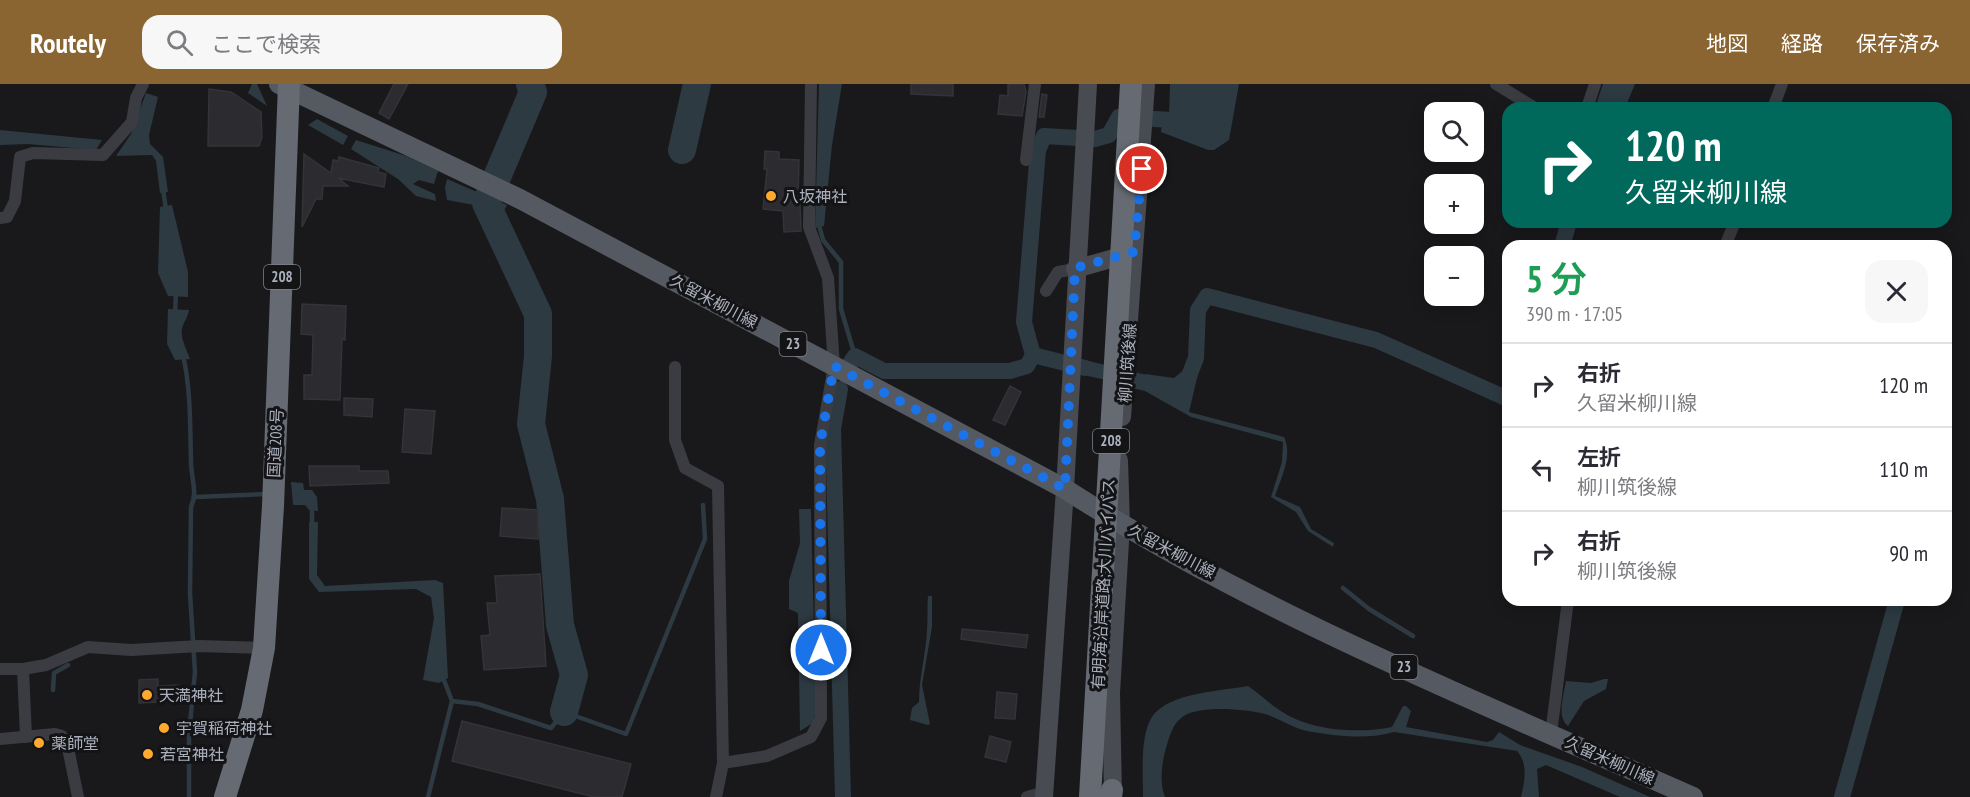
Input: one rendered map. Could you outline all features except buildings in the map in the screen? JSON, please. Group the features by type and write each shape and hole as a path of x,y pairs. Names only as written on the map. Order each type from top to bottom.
{"highway":[{"name":"有明海沿岸道路;大川バイパス","path":"1081,797 1121,84"},
{"name":"有明海沿岸道路;大川バイパス","path":"1090,797 1131,84"},
{"name":"国道208号","path":"225,797 252,710 264,648 273,506 286,86"}],"main road":[{"path":"1039,795 1065,489 1075,268 1088,84"},
{"name":"柳川筑後線","path":"1112,794 1111,693 1121,525 1119,463 1146,84"},
{"name":"久留米柳川線","path":"286,86 520,198 1065,489 1121,525 1322,630 1693,797"},
{"path":"1075,268 1134,252"}],"street":[{"path":"0,218 7,217 15,201 20,157 33,153 103,155 132,122 136,98 143,84"},
{"path":"723,763 767,756 811,737 821,718 820,445 834,366 828,278 809,227 811,84"},
{"path":"1026,160 1035,84"},
{"path":"1496,84 1525,102"},
{"path":"1589,102 1595,84"},
{"path":"1775,102 1782,84"},
{"path":"1046,291 1058,272 1075,268"},
{"path":"675,367 675,440 685,468 718,486 723,763 716,797"},
{"path":"1551,734 1567,606"},
{"path":"0,669 23,669 46,665 88,647 131,650 195,647 264,648"},
{"path":"23,669 26,737"},
{"path":"0,739 55,734 62,736 68,748 78,797"}],"shaded area":[{"path":"252,84 257,84 267,106 248,93"},
{"path":"819,84 842,84 832,145 824,226 815,228"},
{"path":"1170,84 1239,84 1229,140 1214,150 1208,150 1161,132 1163,117 1169,117"},
{"path":"1603,84 1635,84 1628,102 1597,102"},
{"path":"146,93 158,97 149,135 150,144 163,157 168,192 160,193 156,161 152,155 116,156 131,134"},
{"path":"317,119 348,136 343,145 308,125"},
{"path":"0,130 102,140 96,150 28,144 0,145"},
{"path":"356,140 406,156 438,171 434,184 419,180 413,184 435,194 436,201 416,196 398,179 351,149"},
{"path":"447,179 507,205 500,218 527,273 511,283 474,205 447,200 445,188"},
{"path":"172,205 188,272 188,297 168,296 158,273 160,207"},
{"path":"168,309 189,310 182,333 190,359 175,360 167,344"},
{"path":"1080,359 1118,368 1115,382 1079,374"},
{"path":"1190,360 1201,361 1189,412 1284,437 1287,459 1275,496 1300,507 1311,529 1334,543 1333,547 1308,531 1296,512 1271,497 1282,462 1283,442 1191,417 1145,391 1145,374 1174,378 1186,368"},
{"path":"291,482 303,483 304,490 312,490 317,497 318,511 309,510 305,505 293,505"},
{"path":"799,509 811,509 816,711 813,723 800,731 798,613 789,609 789,581 800,543"},
{"path":"309,522 318,522 317,575 325,586 435,580 443,583 448,678 439,683 423,680 434,618 431,597 416,589 319,592 309,579"},
{"path":"928,596 932,596 932,627 922,685 930,724 928,725 910,720 912,708 919,702"},
{"path":"1608,679 1606,689 1584,701 1568,726 1562,717 1566,681 1591,683"},
{"path":"1248,686 1290,716 1333,729 1364,730 1392,727 1403,706 1406,706 1411,711 1406,727 1487,742 1493,740 1499,732 1520,745 1582,767 1650,797 1620,797 1546,765 1537,769 1539,797 1521,797 1524,767 1517,751 1394,732 1362,737 1328,734 1302,730 1265,714 1221,709 1197,711 1187,714 1177,722 1163,760 1162,779 1165,797 1143,797 1144,740 1151,719 1156,712 1165,705 1187,696"}],"waterway":[{"path":"530,84 533,92 486,203 538,314 538,356 531,424 550,499 560,625 574,675 564,712"},
{"path":"682,150 697,84"},
{"path":"849,365 855,356 884,371 1010,371 1027,366 1033,355 1024,322 1038,150 1044,136 1095,139 1109,135 1119,117 1172,120 1196,101 1201,84"},
{"path":"163,189 166,210"},
{"path":"818,221 823,240 841,262 841,309 855,356"},
{"path":"1564,240 1567,228"},
{"path":"175,315 176,290"},
{"path":"1187,381 1196,358 1198,310 1207,296 1376,340 1502,396"},
{"path":"183,355 189,395 191,468 194,490 191,507 190,593 195,672 189,734 189,797"},
{"path":"1033,355 1085,368"},
{"path":"1113,375 1166,388"},
{"path":"840,389 833,429 843,797"},
{"path":"195,497 267,494"},
{"path":"442,675 452,701 478,704 551,728 564,712 626,734 705,539 703,505"},
{"path":"312,507 312,525"},
{"path":"1343,588 1369,609 1413,636"},
{"path":"1842,797 1895,606"},
{"path":"53,690 54,673 68,665"},
{"path":"428,797 452,701"}],"place":[{"name":"八坂神社","path":"771,196"},
{"name":"天満神社","path":"147,695"},
{"name":"宇賀稲荷神社","path":"164,728"},
{"name":"薬師堂","path":"39,743"},
{"name":"若宮神社","path":"148,754"}],"route":[{"path":"821,650 820,445 834,366 1065,489 1075,268 1134,252 1142,169"}]}
